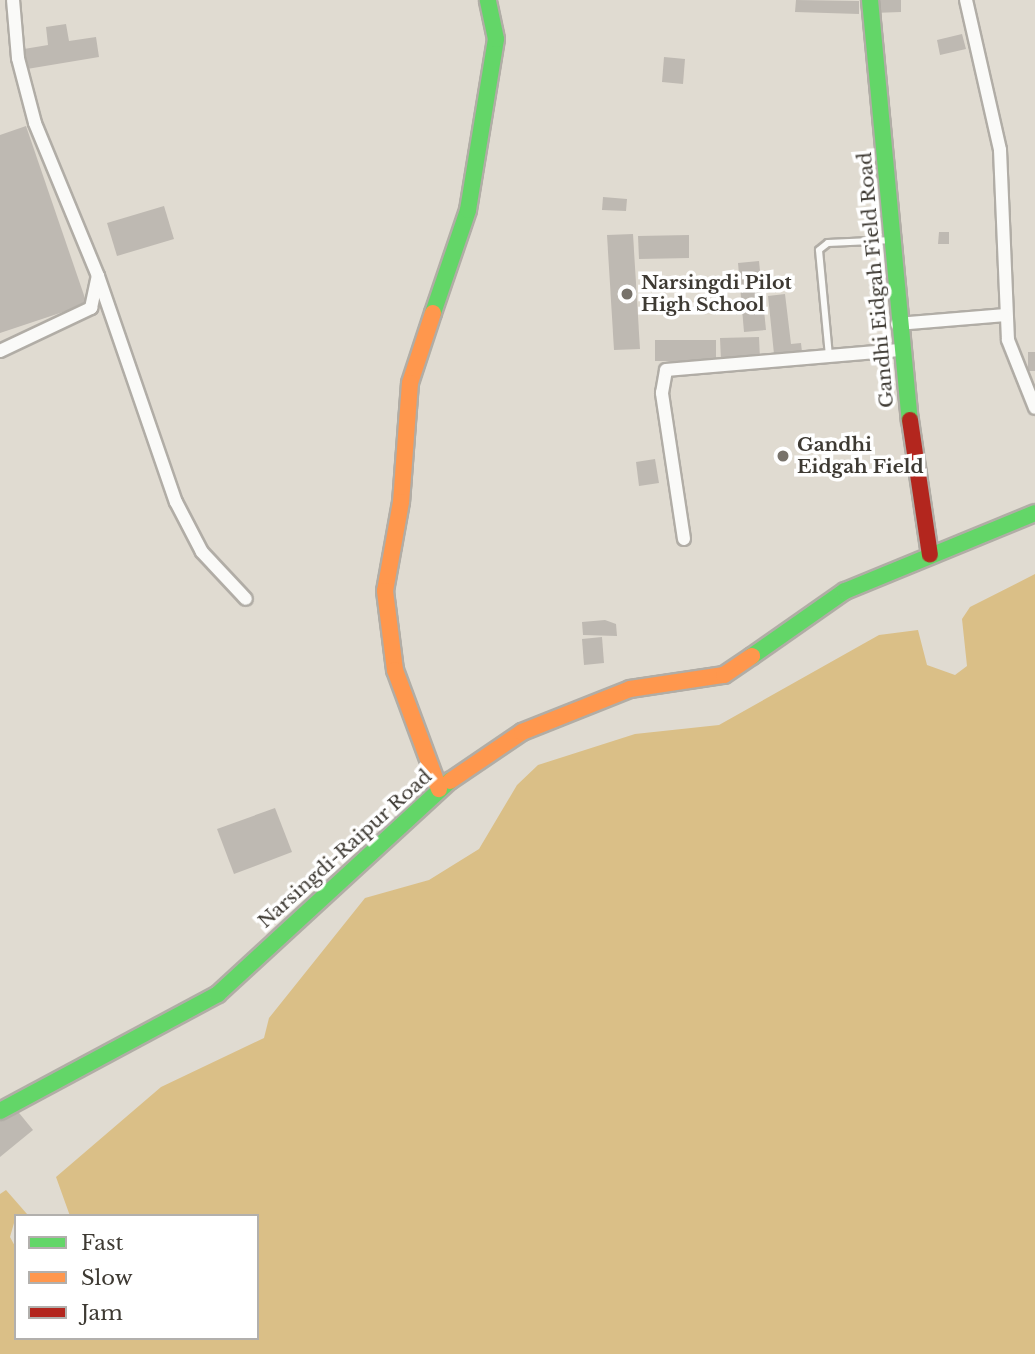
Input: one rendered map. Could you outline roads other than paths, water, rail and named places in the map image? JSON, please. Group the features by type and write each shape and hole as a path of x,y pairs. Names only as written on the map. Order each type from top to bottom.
{"street":[{"path":"13,0 18,58 35,124 98,276 176,502 202,552 246,598"},
{"path":"439,789 395,670 385,591 402,491 410,383 468,210 496,39 488,0"},
{"name":"Gandhi Eidgah Field Road","path":"870,0 895,240 897,324 930,555"},
{"path":"966,0 1000,150 1006,315 1010,351 1035,408"},
{"path":"0,351 91,309 98,276"},
{"path":"897,324 1006,315"},
{"path":"684,539 662,393 666,370 900,350"},
{"name":"Narsingdi-Raipur Road","path":"0,1111 218,994 439,789 522,732 591,701 724,675 845,591 1035,513"}],"lane":[{"path":"829,356 819,250 828,243 895,240"}],"place":[{"name":"Narsingdi Pilot High School","path":"627,294"},
{"name":"Gandhi Eidgah Field","path":"783,456"}]}
